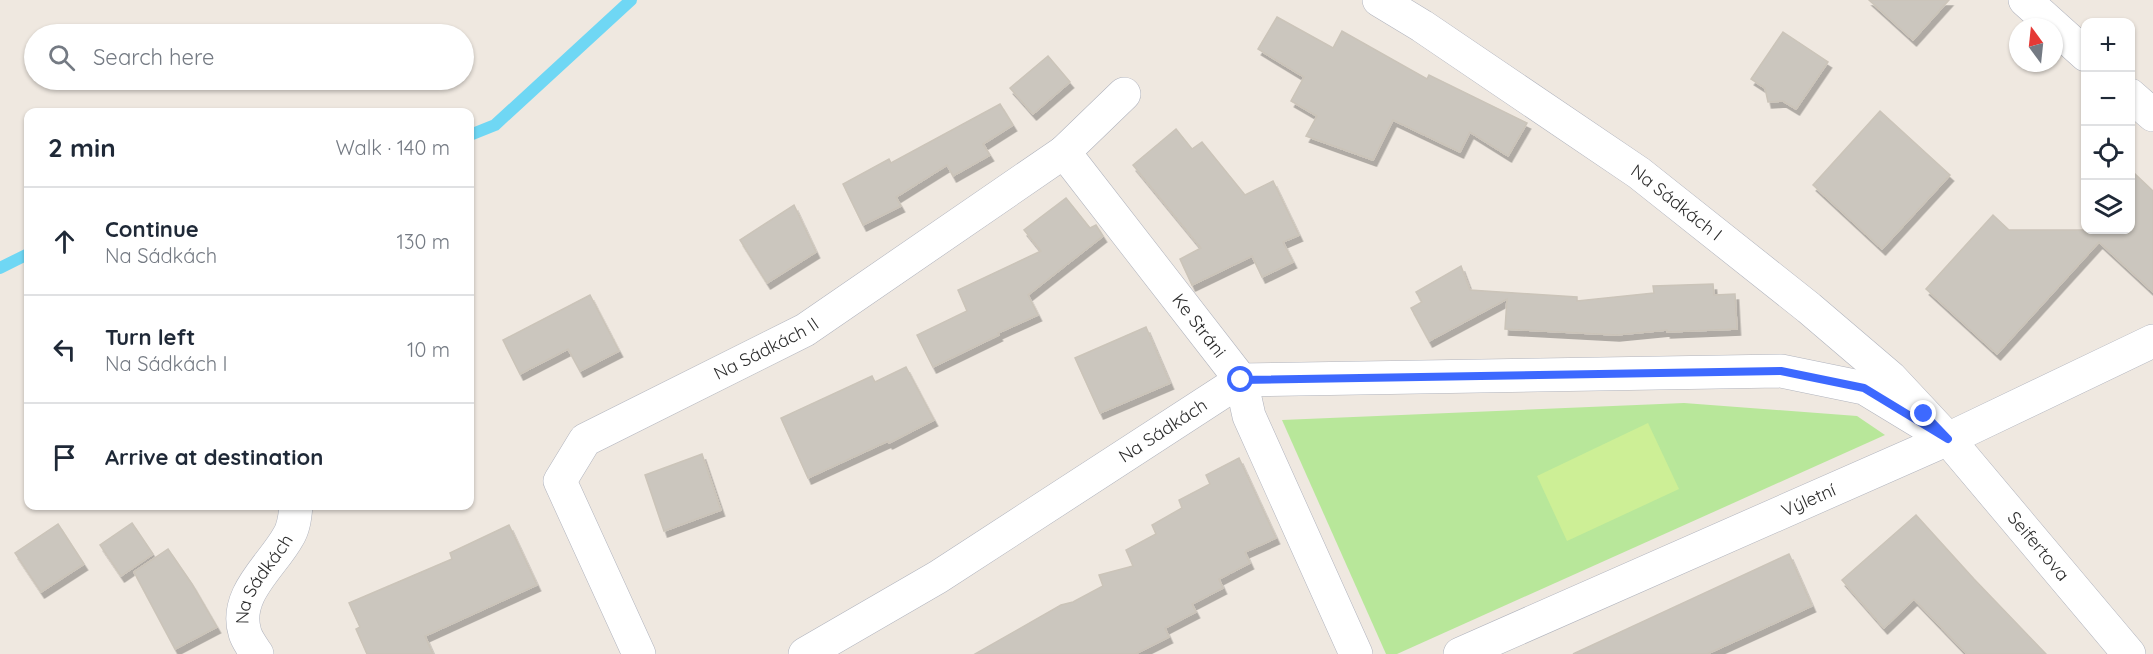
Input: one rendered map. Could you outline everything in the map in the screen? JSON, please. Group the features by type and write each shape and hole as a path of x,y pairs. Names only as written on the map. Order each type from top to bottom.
{"street":[{"name":"Na Sádkách I","path":"1379,0 1422,26 1639,173 1809,308 1891,378 1948,439"},
{"path":"2025,0 2081,51"},
{"name":"Na Sádkách II","path":"639,654 560,481 585,440 805,330 1064,152 1124,94"},
{"path":"2135,99 2153,115"},
{"name":"Ke Stráni","path":"1064,152 1241,380 1249,416 1356,654"},
{"name":"Výletní","path":"1461,654 1948,439 2153,341"},
{"path":"1241,380 1781,371 1864,388 1948,439"},
{"name":"Na Sádkách","path":"805,654 938,577 1241,380"},
{"name":"Seifertova","path":"1948,439 2129,654"},
{"name":"Na Sádkách","path":"257,654 245,633 246,602 252,587 289,537 296,510"}],"green space":[{"path":"1684,403 1857,416 1885,435 1397,654 1386,654 1282,420"},
{"path":"1648,423 1679,489 1567,541 1537,476"}],"building":[{"path":"1869,0 1949,0 1913,40"},
{"path":"1277,17 1333,48 1342,31 1427,79 1429,75 1527,123 1508,156 1470,132 1460,152 1393,120 1373,160 1306,136 1317,116 1291,101 1304,77 1258,49"},
{"path":"1783,32 1828,62 1796,109 1783,101 1768,102 1765,88 1751,79"},
{"path":"1048,56 1070,82 1033,114 1010,88"},
{"path":"1000,104 1013,125 983,144 990,155 953,176 947,165 896,197 901,206 863,225 843,184 889,159 891,163"},
{"path":"1880,111 1950,175 1882,249 1813,185"},
{"path":"1176,129 1192,149 1202,142 1245,195 1273,181 1299,235 1283,242 1293,262 1262,277 1252,256 1192,285 1180,259 1201,248 1133,165"},
{"path":"2135,174 2153,191 2153,292 2099,242 1997,354 1926,289 1993,215 2009,230 2081,230 2081,234 2135,234"},
{"path":"1066,198 1090,228 1096,225 1103,236 1028,295 1038,315 933,367 917,335 967,311 958,290 1041,251 1024,230"},
{"path":"794,205 816,252 767,283 740,240"},
{"path":"1461,266 1470,290 1577,297 1577,301 1654,293 1653,286 1713,284 1714,295 1735,294 1737,329 1667,332 1667,330 1616,335 1505,329 1507,299 1429,341 1411,308 1422,302 1416,292"},
{"path":"590,295 619,351 580,371 568,349 520,374 503,340"},
{"path":"1146,327 1170,383 1100,413 1075,358"},
{"path":"906,367 934,420 889,443 888,441 808,478 781,418 872,376 875,382"},
{"path":"702,454 721,510 664,531 645,475"},
{"path":"1239,458 1276,538 1245,552 1250,563 1219,579 1223,588 1192,604 1196,612 1165,628 1169,637 1135,654 975,654 1061,605 1073,602 1103,586 1099,575 1133,566 1126,550 1156,534 1152,525 1182,508 1179,500 1210,484 1206,475"},
{"path":"1916,515 2046,654 1967,654 1914,599 1884,628 1842,580"},
{"path":"132,523 153,554 121,576 100,545"},
{"path":"58,524 84,564 41,592 15,553"},
{"path":"509,525 537,585 425,636 433,654 367,654 356,629 360,627 349,603 452,559 450,553"},
{"path":"168,549 217,627 175,649 134,572"},
{"path":"1789,554 1812,606 1707,654 1573,654"}],"waterway":[{"path":"474,133 495,125 631,0"},
{"path":"0,268 24,256"}],"route":[{"path":"1241,380 1781,371 1864,388 1948,439 1924,414"}]}
